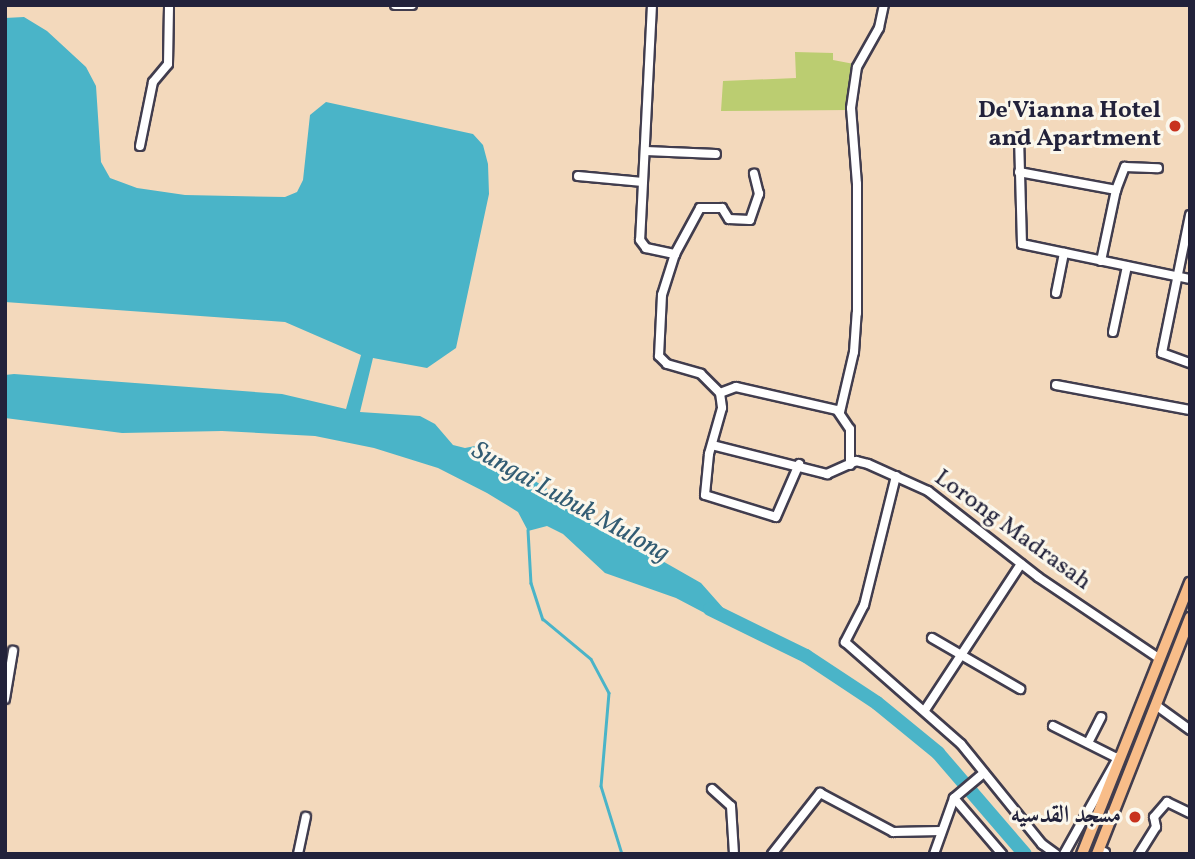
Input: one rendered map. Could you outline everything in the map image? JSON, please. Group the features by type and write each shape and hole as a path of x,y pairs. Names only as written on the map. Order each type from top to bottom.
{"main road":[{"path":"1082,854 1129,744 1190,583"},
{"path":"1103,853 1157,706 1186,641 1190,618"}],"street":[{"path":"140,146 153,82 168,64 169,5"},
{"path":"395,5 412,5"},
{"path":"652,5 641,244 675,254"},
{"path":"850,465 850,429 840,412 854,352 857,313 858,184 851,108 857,67 879,27 884,5"},
{"path":"1019,137 1019,241 1190,279"},
{"path":"646,151 716,154"},
{"path":"1101,261 1115,190 1125,167 1158,168"},
{"path":"1019,173 1115,190"},
{"path":"754,174 760,194 750,220 729,219 722,208 701,208 675,254 662,295 659,356 667,364 701,374 720,393 722,408 712,445 705,495 776,517 799,464"},
{"path":"578,176 643,182"},
{"path":"1190,215 1162,354 1190,363"},
{"path":"1056,293 1064,253"},
{"path":"1113,331 1126,266"},
{"path":"1056,385 1190,410"},
{"path":"720,393 736,387 840,412"},
{"name":"Lorong Madrasah","path":"712,445 799,464 827,474 850,465 868,464 896,476 940,498 964,523 1160,659"},
{"path":"896,476 864,605 844,638 925,710 1042,844 1056,854"},
{"path":"925,710 964,655 1021,564"},
{"path":"932,638 1020,689"},
{"path":"5,699 13,651"},
{"path":"1157,706 1190,730"},
{"path":"1087,743 1101,717"},
{"path":"1053,726 1117,758"},
{"path":"1064,854 1117,758 1129,744"},
{"path":"934,854 956,797 981,775"},
{"path":"712,789 730,803 734,854"},
{"path":"772,854 820,793 893,832 941,831"},
{"path":"956,797 1002,854"},
{"path":"1139,854 1156,827 1154,817 1167,802 1190,813"},
{"path":"298,854 306,817"}],"green space":[{"path":"795,52 833,53 833,60 854,64 849,110 721,111 723,81 796,78"}],"water":[{"path":"24,17 47,31 86,67 96,86 101,162 110,178 137,188 185,195 285,197 297,192 303,180 310,115 326,102 473,134 483,145 488,164 489,194 456,348 427,368 373,358 360,412 420,416 435,424 453,445 465,448 485,444 492,453 629,542 701,583 724,609 726,618 716,619 676,598 605,573 563,534 547,526 528,531 518,512 487,493 438,468 374,448 315,436 222,431 122,433 5,418 5,375 14,374 282,394 346,409 361,355 285,322 5,302 5,18"}],"waterway":[{"path":"528,530 531,583 543,619 591,659 609,693 601,786 622,854"},
{"name":"Sungai Lubuk Mulong","path":"710,609 806,656 877,703 938,753 1025,854"}],"place":[{"name":"De'Vianna Hotel and Apartment","path":"1175,126"},
{"name":"مسجد القدسيه","path":"1135,817"}]}
